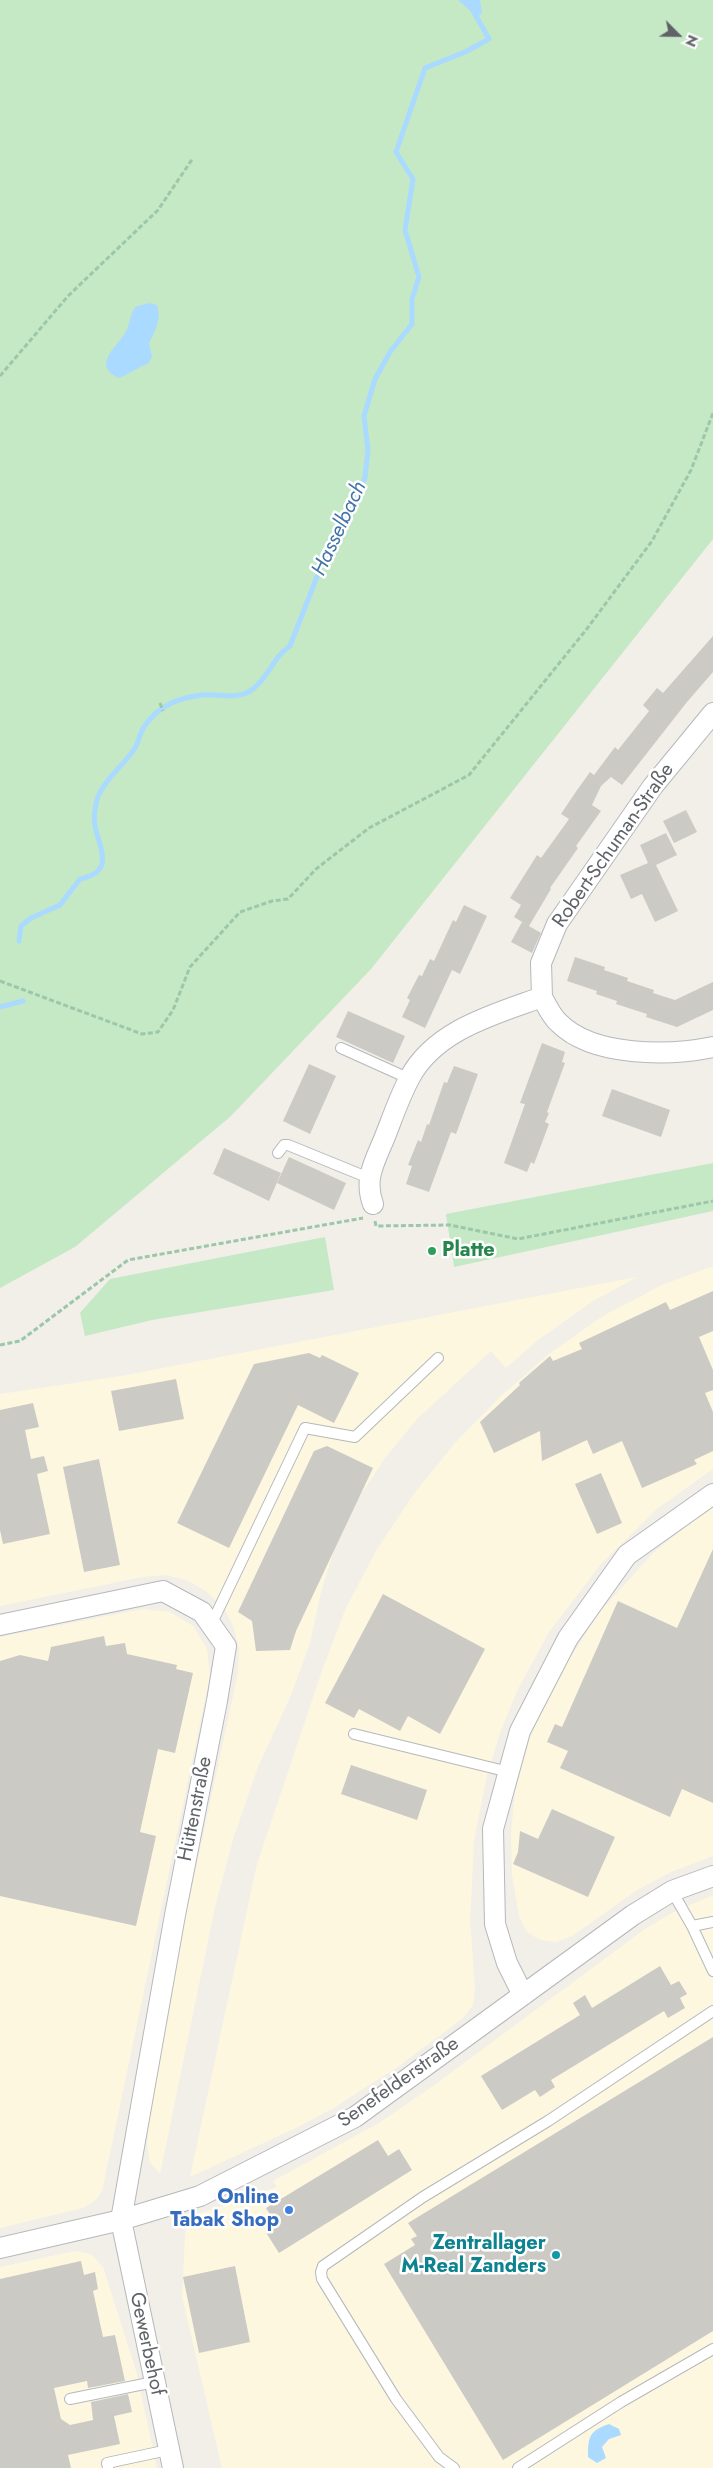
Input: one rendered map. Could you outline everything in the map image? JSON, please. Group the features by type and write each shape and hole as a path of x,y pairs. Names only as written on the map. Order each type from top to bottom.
{"street":[{"name":"Robert-Schuman-Straße","path":"542,997 541,963 557,924 653,786 713,712"},
{"path":"370,1213 369,1178 410,1078 425,1057 454,1034 542,997 559,1023 578,1036 600,1045 654,1052 690,1051 713,1047"},
{"path":"523,1995 507,1963 495,1924 493,1829 520,1731 568,1638 627,1554 713,1494"},
{"name":"Hüttenstraße","path":"0,1625 163,1591 202,1612 226,1646 218,1701 175,1915 121,2220"},
{"name":"Senefelderstraße","path":"0,2248 121,2220 200,2196 355,2118 633,1915 672,1891 713,1876"},
{"name":"Gewerbehof","path":"121,2220 170,2459"}],"lane":[{"path":"341,1048 410,1078"},
{"path":"278,1153 284,1145 288,1145 369,1178"},
{"path":"211,1625 305,1428 355,1437 438,1358"},
{"path":"354,1734 509,1772"},
{"path":"672,1891 692,1926 713,1971"},
{"path":"692,1926 713,1922"},
{"path":"454,2468 439,2457 396,2399 322,2279 323,2266 423,2197 548,2121 713,2011"},
{"path":"518,2468 621,2402 713,2349"},
{"path":"70,2399 154,2382"},
{"path":"108,2468 107,2463 170,2459"}],"path":[{"path":"0,376 68,296 158,210 193,158"},
{"path":"0,981 142,1034 158,1032 173,1010 190,967 240,912 272,901 288,899 316,869 369,828 469,775 586,630 652,541 690,470 713,413"},
{"path":"160,703 164,711"},
{"path":"0,1345 20,1340 128,1260 370,1213 376,1226 450,1225 518,1239 713,1201"}],"shaded area":[{"path":"713,1266 713,1469 658,1508 601,1564 549,1632 518,1689 500,1733 487,1775 474,1841 470,1921 475,1988 473,2005 462,2019 399,2066 332,2109 296,2128 190,2177 257,1864 323,1668 346,1608 377,1549 413,1495 454,1444 500,1397 549,1354 603,1316 662,1285"},
{"path":"637,1277 593,1301 538,1340 506,1368 491,1351 418,1418 385,1458 356,1502 334,1550 321,1592 310,1643 291,1695 258,1767 234,1836 215,1907 160,2174 150,2162 147,2145 151,2100 168,1999 238,1673 239,1650 234,1628 224,1608 207,1592 187,1580 165,1575 142,1577 0,1606 0,1394 121,1376"},
{"path":"713,1505 713,1856 671,1872 637,1890 572,1936 556,1942 540,1940 526,1931 519,1916 512,1875 511,1834 515,1792 531,1735 557,1678 600,1612 653,1553"},
{"path":"143,1609 170,1612 193,1626 207,1649 210,1676 102,2191 96,2200 83,2208 0,2228 0,1637"},
{"path":"713,1895 713,2468 222,2468 182,2296 186,2218 277,2187 273,2181 379,2123 433,2086 645,1929 672,1913"},
{"path":"75,2251 91,2254 103,2267 136,2371 157,2468 0,2468 0,2267"}],"green space":[{"path":"0,0 713,0 713,539 371,969 231,1116 75,1247 0,1288"},
{"path":"713,1163 713,1211 454,1267 446,1214"},
{"path":"325,1237 334,1290 152,1320 85,1336 80,1313 110,1279"}],"water":[{"path":"458,0 480,0 482,13 476,16"},
{"path":"149,303 157,305 159,315 149,343 152,357 148,364 118,378 110,373 107,367 108,356 127,330 135,307"},
{"path":"609,2424 619,2429 621,2435 609,2439 602,2447 606,2458 597,2463 588,2457 589,2440 597,2429"}],"building":[{"path":"713,636 713,672 622,785 611,777 601,786 592,805 601,811 576,846 578,848 550,888 529,926 514,917 521,905 510,898 537,855 541,858 569,819 561,814 575,793 590,772 594,775 615,747 618,750 649,711 643,705 657,688 663,693"},
{"path":"686,810 697,832 674,843 663,821"},
{"path":"666,833 677,855 656,865 678,911 655,922 642,894 631,899 620,875 648,863 640,845"},
{"path":"464,905 487,916 460,974 452,970 425,1028 402,1017 410,1000 407,998 419,975 422,976 430,959 434,961 453,920 456,922"},
{"path":"522,922 541,933 532,953 511,942"},
{"path":"575,957 605,967 604,970 628,978 627,981 654,990 653,993 675,1000 713,982 713,1010 677,1027 646,1017 647,1014 616,1004 617,1001 596,994 597,991 567,981"},
{"path":"348,1011 405,1036 393,1063 336,1037"},
{"path":"542,1043 565,1052 562,1062 565,1063 547,1112 549,1113 545,1122 549,1124 534,1164 531,1162 527,1172 504,1163 525,1104 520,1103"},
{"path":"309,1064 336,1076 310,1134 283,1121"},
{"path":"454,1066 478,1074 456,1134 451,1132 429,1192 406,1184 412,1166 408,1165 418,1140 421,1142 427,1124 429,1125 444,1082 447,1083"},
{"path":"612,1089 670,1110 661,1137 602,1116"},
{"path":"224,1148 281,1173 269,1201 213,1174"},
{"path":"289,1157 346,1183 334,1210 277,1183"},
{"path":"713,1291 713,1331 699,1337 713,1370 713,1390 705,1393 713,1412 713,1451 694,1460 697,1464 642,1488 622,1441 593,1454 587,1440 542,1461 540,1431 494,1453 480,1422 520,1385 519,1383 550,1356 553,1361 582,1349 579,1343 666,1302 670,1310"},
{"path":"309,1353 320,1358 322,1355 359,1373 334,1423 298,1405 229,1548 177,1523 254,1364"},
{"path":"176,1379 184,1419 119,1431 111,1391"},
{"path":"33,1403 39,1427 25,1430 31,1459 44,1456 48,1471 37,1474 50,1534 3,1544 0,1530 0,1410"},
{"path":"327,1446 373,1468 296,1631 290,1650 256,1651 252,1621 238,1612 314,1451"},
{"path":"99,1459 120,1565 84,1572 63,1467"},
{"path":"601,1473 622,1523 597,1534 575,1484"},
{"path":"713,1549 713,1803 682,1789 670,1817 560,1768 568,1751 547,1742 555,1724 562,1727 618,1601 677,1628"},
{"path":"383,1594 485,1649 440,1734 408,1716 400,1731 359,1709 354,1718 325,1703"},
{"path":"104,1636 106,1646 125,1643 127,1654 177,1665 176,1669 193,1673 175,1753 158,1749 140,1832 156,1836 136,1926 0,1896 0,1661 20,1655 48,1661 51,1647"},
{"path":"351,1765 427,1790 417,1820 341,1794"},
{"path":"552,1809 615,1837 588,1897 513,1864 518,1852 520,1831 538,1839"},
{"path":"660,1966 671,1985 679,1981 687,1994 680,1998 685,2008 668,2018 664,2011 551,2080 555,2087 540,2097 535,2090 502,2110 481,2076 580,2015 573,2003 585,1995 592,2008"},
{"name":"Zentrallager M-Real Zanders","path":"713,2037 713,2331 503,2460 384,2264 415,2245 411,2239 417,2236 408,2223"},
{"path":"378,2140 388,2156 399,2149 412,2170 279,2253 265,2231 276,2225 266,2208"},
{"path":"81,2261 84,2275 95,2272 98,2289 93,2291 103,2337 115,2335 125,2381 88,2388 87,2381 54,2388 61,2419 70,2425 93,2420 91,2402 128,2394 132,2412 114,2416 120,2444 68,2455 71,2468 0,2468 0,2279"},
{"path":"235,2266 250,2342 199,2353 183,2277"}],"waterway":[{"name":"Hasselbach","path":"19,941 21,926 31,918 60,905 80,879 91,876 98,871 101,865 102,851 94,821 97,800 101,790 135,748 149,720 162,708 184,698 202,695 235,696 247,693 263,679 279,656 290,646 331,541 365,478 368,450 364,416 375,379 390,352 412,324 412,299 419,277 405,230 413,179 396,152 425,68 465,52 489,39 467,0"},
{"name":"Hasselbach","path":"0,1007 23,1001"}],"place":[{"name":"Platte","path":"432,1251"},
{"name":"Online Tabak Shop","path":"289,2210"},
{"name":"Zentrallager M-Real Zanders","path":"556,2255"}]}
